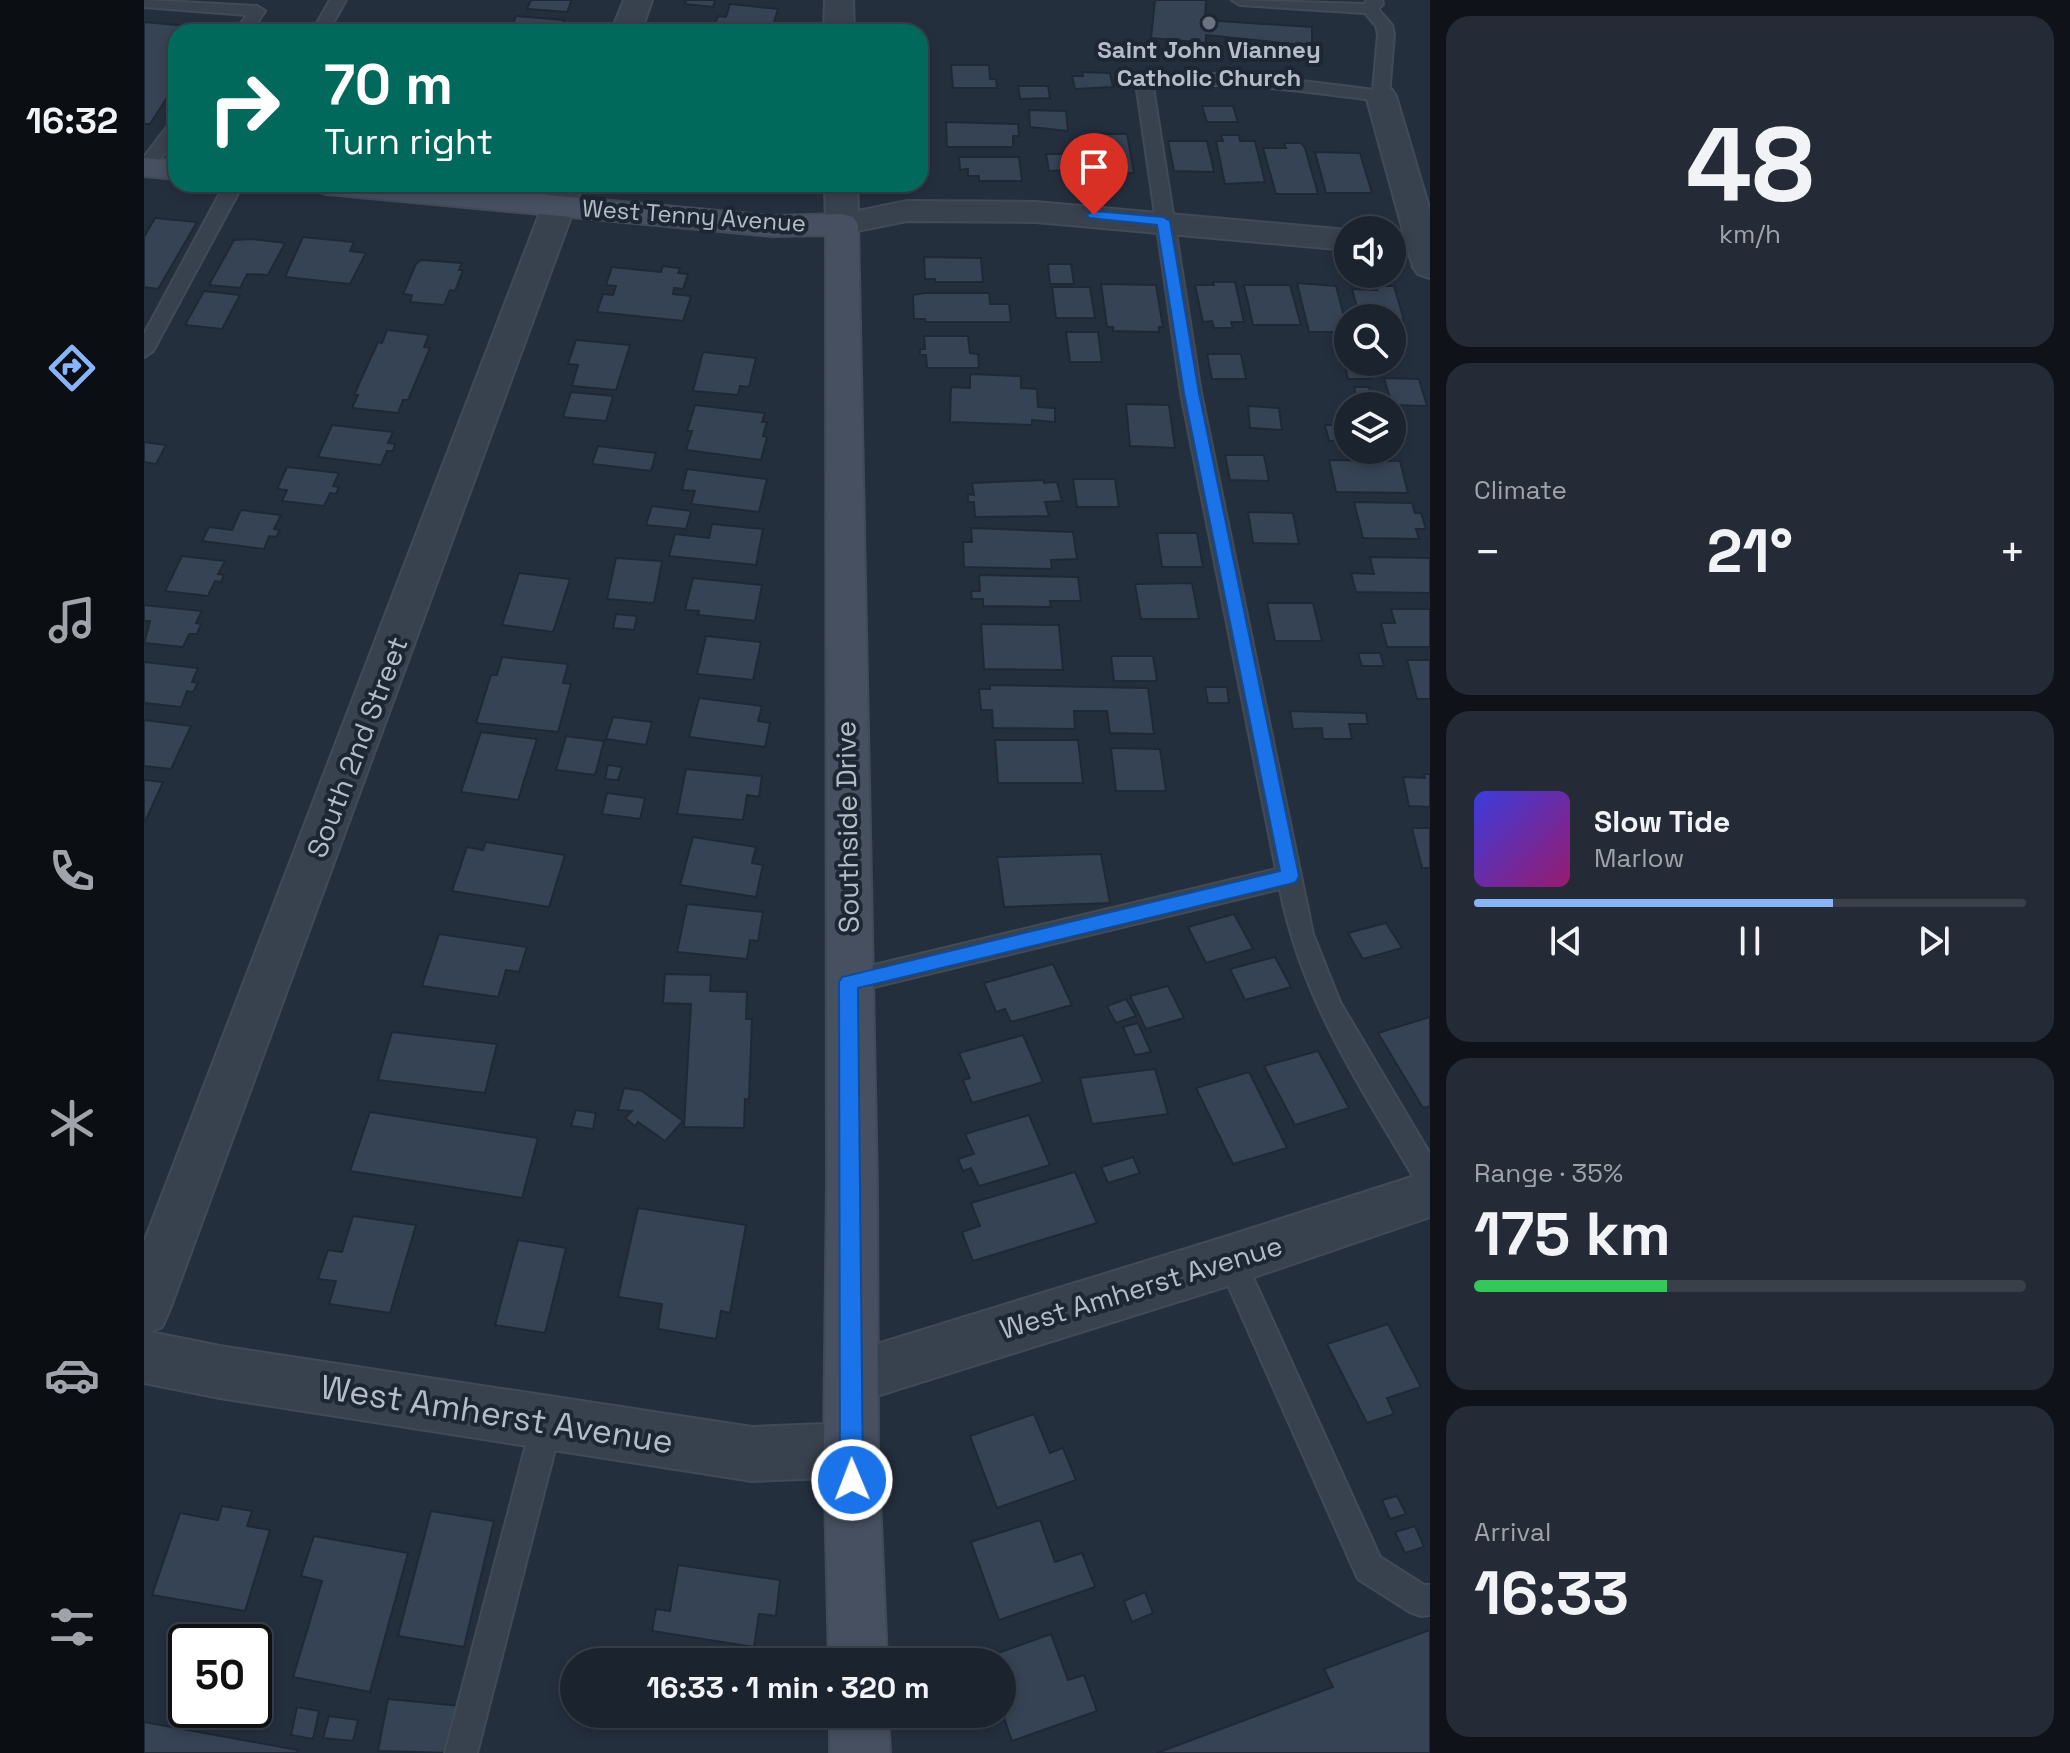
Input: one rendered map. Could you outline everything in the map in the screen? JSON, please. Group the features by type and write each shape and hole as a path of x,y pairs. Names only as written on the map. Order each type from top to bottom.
{"main road":[{"path":"144,167 168,169"},
{"name":"West Tenny Avenue","path":"499,192 564,195 773,226 842,224"},
{"name":"Southside Drive","path":"842,224 851,1450 858,1648"},
{"path":"859,1728 860,1753"}],"street":[{"path":"629,24 638,0"},
{"path":"839,0 839,24"},
{"path":"1381,96 1419,252"},
{"name":"Southside Drive","path":"841,192 842,224"},
{"name":"South 2nd Street","path":"144,1309 564,195"},
{"name":"West Tenny Avenue","path":"842,224 907,211 1036,212 1334,239"},
{"name":"West Amherst Avenue","path":"851,1378 1231,1260 1430,1194"},
{"name":"West Amherst Avenue","path":"144,1357 752,1454 851,1450"}],"lane":[{"path":"318,0 338,1 325,24"},
{"path":"1240,0 1353,10 1372,4 1386,34 1381,96 1272,82 1187,79 1144,83 1194,407 1301,934 1329,1007 1430,1179"},
{"path":"144,2 257,11 248,24"},
{"path":"144,167 168,137"},
{"path":"144,351 231,192"},
{"path":"849,982 1290,876"},
{"path":"1231,1260 1369,1568 1421,1601 1430,1600"},
{"path":"461,1753 547,1422"}],"building":[{"path":"531,0 572,0 567,12 527,9"},
{"path":"686,0 715,0 713,7 685,4"},
{"name":"Saint John Vianney Catholic Church","path":"1155,0 1206,0 1205,20 1312,27 1312,46 1206,35 1206,43 1151,38"},
{"path":"730,4 778,9 774,24 715,24 718,16 726,17"},
{"path":"516,16 564,20 562,24 513,24"},
{"path":"144,22 168,24 168,96 150,124 144,124"},
{"path":"951,65 989,65 990,79 996,79 997,88 953,88"},
{"path":"1082,72 1110,73 1113,87 1075,89 1072,76 1083,76"},
{"path":"1018,86 1048,86 1050,98 1020,99"},
{"path":"1202,106 1233,106 1238,122 1207,122"},
{"path":"1029,110 1066,111 1068,131 1030,127"},
{"path":"946,122 1018,124 1019,136 1013,136 1013,147 947,147"},
{"path":"1100,134 1127,134 1134,173 1117,173 1119,182 1096,182 1090,144 1102,144"},
{"path":"1221,135 1239,135 1240,141 1255,141 1265,182 1225,184 1216,141 1223,141"},
{"path":"1168,141 1207,141 1214,172 1174,171"},
{"path":"1284,143 1301,143 1305,148 1318,194 1276,194 1263,148 1286,148"},
{"path":"1315,152 1360,153 1372,193 1326,193"},
{"path":"1046,154 1064,154 1067,170 1049,171"},
{"path":"959,157 1019,157 1022,181 979,181 979,176 968,176 968,169 960,170"},
{"path":"155,218 197,222 158,289 144,287 144,237"},
{"path":"303,237 354,242 350,251 366,253 350,284 285,277"},
{"path":"234,240 285,243 268,275 247,274 240,288 209,285"},
{"path":"924,257 981,258 983,282 935,282 935,279 925,279"},
{"path":"421,260 462,263 459,270 463,270 455,291 450,290 444,305 410,302 412,295 403,294 416,264"},
{"path":"1048,264 1071,264 1074,284 1050,284"},
{"path":"663,266 680,268 678,273 688,274 683,289 674,288 673,294 691,296 683,321 597,312 603,294 613,295 616,286 606,285 612,267 661,272"},
{"path":"1213,282 1235,282 1244,322 1231,322 1233,328 1214,328 1212,321 1203,322 1195,285 1214,285"},
{"path":"1297,283 1334,286 1341,304 1334,304 1334,332 1309,332"},
{"path":"1101,284 1156,285 1163,327 1159,327 1159,332 1113,331 1113,327 1107,327"},
{"path":"1244,285 1290,285 1301,325 1253,325"},
{"path":"1052,287 1090,287 1095,318 1056,318"},
{"path":"1395,288 1399,304 1356,304 1352,289"},
{"path":"204,291 240,295 222,329 185,325"},
{"path":"989,293 990,304 1009,304 1011,322 925,322 925,319 914,319 913,295"},
{"path":"387,330 429,335 424,347 430,348 408,400 403,400 398,413 352,408 358,395 354,395 378,342 382,343"},
{"path":"1066,332 1098,332 1102,362 1070,362"},
{"path":"924,336 968,336 970,353 978,354 979,368 927,368 926,355 920,355 920,349 925,349"},
{"path":"576,340 630,345 616,390 572,386 578,365 568,364"},
{"path":"703,352 756,358 749,387 740,386 738,395 693,391"},
{"path":"1207,354 1241,354 1246,379 1212,379"},
{"path":"970,374 1021,376 1021,388 1037,389 1038,407 1055,408 1055,422 1032,420 1032,425 950,422 951,387 970,388"},
{"path":"1347,376 1369,376 1370,379 1348,379"},
{"path":"1384,378 1419,379 1427,406 1406,405 1406,392 1388,392"},
{"path":"1354,387 1369,387 1370,392 1355,392"},
{"path":"571,392 613,396 606,421 563,417"},
{"path":"1126,404 1169,405 1175,448 1130,446"},
{"path":"695,405 765,413 762,422 767,422 763,436 767,437 761,460 686,450 692,431 687,431"},
{"path":"1248,406 1279,408 1282,430 1250,428"},
{"path":"332,425 393,432 388,443 395,444 393,451 387,451 381,465 318,457"},
{"path":"1325,425 1334,425 1334,441 1329,441"},
{"path":"144,442 166,445 156,464 144,462"},
{"path":"598,446 656,453 651,471 592,464"},
{"path":"1225,455 1264,455 1269,481 1230,480"},
{"path":"1329,460 1334,460 1334,464 1401,464 1408,493 1336,492"},
{"path":"287,467 339,473 333,486 339,487 336,494 330,493 324,506 282,501 287,490 277,489"},
{"path":"687,469 767,479 759,512 691,504 695,491 682,490"},
{"path":"1073,479 1115,479 1119,507 1077,507"},
{"path":"1044,480 1044,483 1057,482 1062,501 1045,502 1049,516 975,517 974,502 968,502 968,494 974,495 972,483"},
{"path":"1354,502 1412,503 1415,513 1421,513 1426,529 1416,529 1419,539 1363,538"},
{"path":"652,506 691,511 686,529 646,525"},
{"path":"241,510 281,515 274,529 280,530 276,537 269,536 264,549 202,541 209,527 232,530"},
{"path":"1248,512 1293,513 1299,544 1253,543"},
{"path":"712,524 763,529 756,565 669,556 675,534 709,538"},
{"path":"971,528 1073,532 1077,559 1051,560 1052,569 964,567 963,542 972,542"},
{"path":"1157,533 1197,533 1203,567 1162,567"},
{"path":"182,556 225,561 218,574 224,575 221,582 215,581 208,596 165,591"},
{"path":"1370,557 1430,558 1430,593 1356,592 1351,573 1374,574"},
{"path":"616,558 662,561 654,603 607,599"},
{"path":"519,573 570,579 553,632 502,625"},
{"path":"979,575 1078,577 1081,601 1050,601 1051,607 983,606 983,599 972,599 971,591 980,591"},
{"path":"693,578 762,585 755,621 698,615 699,611 685,610"},
{"path":"1192,583 1199,619 1141,619 1135,584"},
{"path":"1267,603 1313,603 1322,641 1275,641"},
{"path":"144,605 202,611 196,623 201,624 197,634 189,634 183,647 144,643 150,621 144,621"},
{"path":"1391,609 1430,609 1430,647 1387,647 1381,623 1395,623"},
{"path":"616,614 637,616 634,630 613,628"},
{"path":"981,624 1059,625 1063,670 984,669"},
{"path":"706,636 761,642 753,680 697,674"},
{"path":"1358,653 1380,653 1384,666 1362,666"},
{"path":"1111,656 1153,656 1157,681 1114,681"},
{"path":"502,657 568,664 563,683 571,684 558,732 476,723 491,675 497,675"},
{"path":"1407,660 1430,660 1430,699 1417,699"},
{"path":"144,662 198,668 192,682 198,683 193,692 187,691 181,707 144,703"},
{"path":"990,685 1148,688 1154,734 1110,733 1107,711 1074,711 1075,729 993,728 992,710 981,710 979,689 990,689"},
{"path":"1205,687 1227,687 1229,703 1208,703"},
{"path":"699,698 762,706 758,721 770,723 765,747 689,737"},
{"path":"1290,711 1366,713 1368,724 1349,724 1352,739 1323,739 1322,728 1293,729"},
{"path":"613,717 652,722 646,745 606,739"},
{"path":"144,720 191,726 171,769 144,766"},
{"path":"481,732 537,739 518,800 461,792"},
{"path":"566,736 604,741 595,775 556,770"},
{"path":"995,740 1078,740 1083,783 998,783"},
{"path":"1111,748 1160,749 1166,791 1116,791"},
{"path":"608,765 622,767 618,780 605,779"},
{"path":"686,769 762,776 759,797 747,795 743,820 677,814"},
{"path":"1424,774 1430,774 1430,807 1409,806 1403,777 1425,778"},
{"path":"144,780 163,782 144,824"},
{"path":"607,793 645,798 640,819 602,814"},
{"path":"1412,828 1430,828 1430,868 1422,868"},
{"path":"693,837 756,847 752,863 763,865 756,897 680,885"},
{"path":"486,842 565,855 549,907 452,891 467,847 483,850"},
{"path":"1101,854 1110,903 1004,907 997,857"},
{"path":"687,904 763,912 758,941 750,940 747,959 677,952"},
{"path":"1234,914 1253,949 1206,963 1188,927"},
{"path":"1386,923 1402,948 1363,959 1348,933"},
{"path":"439,934 527,947 519,972 506,970 498,997 422,986"},
{"path":"1275,957 1291,987 1245,1000 1230,969"},
{"path":"1053,964 1072,1005 1011,1022 1005,1009 996,1012 984,983"},
{"path":"665,974 711,975 710,991 747,992 746,1019 752,1019 749,1099 745,1099 744,1128 684,1127 691,1004 663,1003"},
{"path":"1168,986 1184,1018 1146,1029 1130,996"},
{"path":"1126,999 1136,1016 1116,1023 1107,1006"},
{"path":"1430,1017 1430,1106 1423,1108 1378,1033"},
{"path":"1138,1023 1151,1052 1135,1055 1123,1027"},
{"path":"392,1032 497,1044 485,1093 378,1080"},
{"path":"1023,1035 1043,1082 972,1103 963,1080 970,1078 959,1053"},
{"path":"1318,1051 1349,1108 1295,1125 1264,1066"},
{"path":"1155,1069 1168,1114 1092,1124 1080,1078"},
{"path":"1249,1072 1287,1148 1233,1164 1196,1088"},
{"path":"624,1088 642,1091 683,1121 665,1141 638,1122 635,1126 625,1118 632,1111 618,1110"},
{"path":"576,1110 596,1113 593,1129 571,1126"},
{"path":"370,1112 538,1138 522,1198 350,1171"},
{"path":"1029,1115 1050,1165 979,1186 971,1168 963,1171 958,1159 974,1154 965,1134"},
{"path":"1133,1157 1140,1173 1108,1183 1101,1167"},
{"path":"1075,1172 1097,1223 973,1261 962,1232 980,1226 971,1203"},
{"path":"638,1208 746,1225 730,1313 721,1311 716,1339 658,1329 662,1304 618,1297"},
{"path":"353,1216 416,1225 390,1313 329,1304 336,1281 318,1279 328,1250 342,1252"},
{"path":"518,1240 566,1248 545,1333 495,1325"},
{"path":"1388,1324 1421,1387 1387,1398 1394,1414 1367,1423 1327,1344"},
{"path":"1034,1414 1050,1453 1063,1448 1076,1480 997,1508 970,1436"},
{"path":"1397,1496 1406,1514 1390,1519 1382,1500"},
{"path":"222,1506 252,1511 247,1526 270,1530 245,1611 152,1595 180,1513 218,1520"},
{"path":"431,1511 494,1521 464,1647 398,1636"},
{"path":"1040,1520 1055,1562 1082,1553 1095,1587 999,1620 971,1542"},
{"path":"1415,1526 1424,1547 1405,1553 1395,1532"},
{"path":"314,1536 408,1553 370,1692 293,1677 322,1581 301,1576"},
{"path":"678,1565 780,1580 776,1616 759,1614 754,1647 652,1631 656,1609 670,1611"},
{"path":"1145,1592 1153,1613 1132,1622 1124,1601"},
{"path":"1430,1630 1430,1753 1157,1753 1333,1687 1324,1669"},
{"path":"1051,1634 1068,1680 1084,1675 1097,1711 1012,1741 1008,1728 1016,1728 1016,1648 1012,1648"},
{"path":"388,1699 461,1706 453,1753 378,1751"},
{"path":"297,1707 319,1711 313,1739 291,1735"},
{"path":"329,1716 358,1720 353,1741 323,1738"},
{"path":"144,1722 298,1750 297,1753 144,1753"}],"place":[{"name":"Saint John Vianney Catholic Church","path":"1209,23"}],"route":[{"path":"852,1480 849,982 1290,876 1191,393 1163,221 1094,215"}]}
